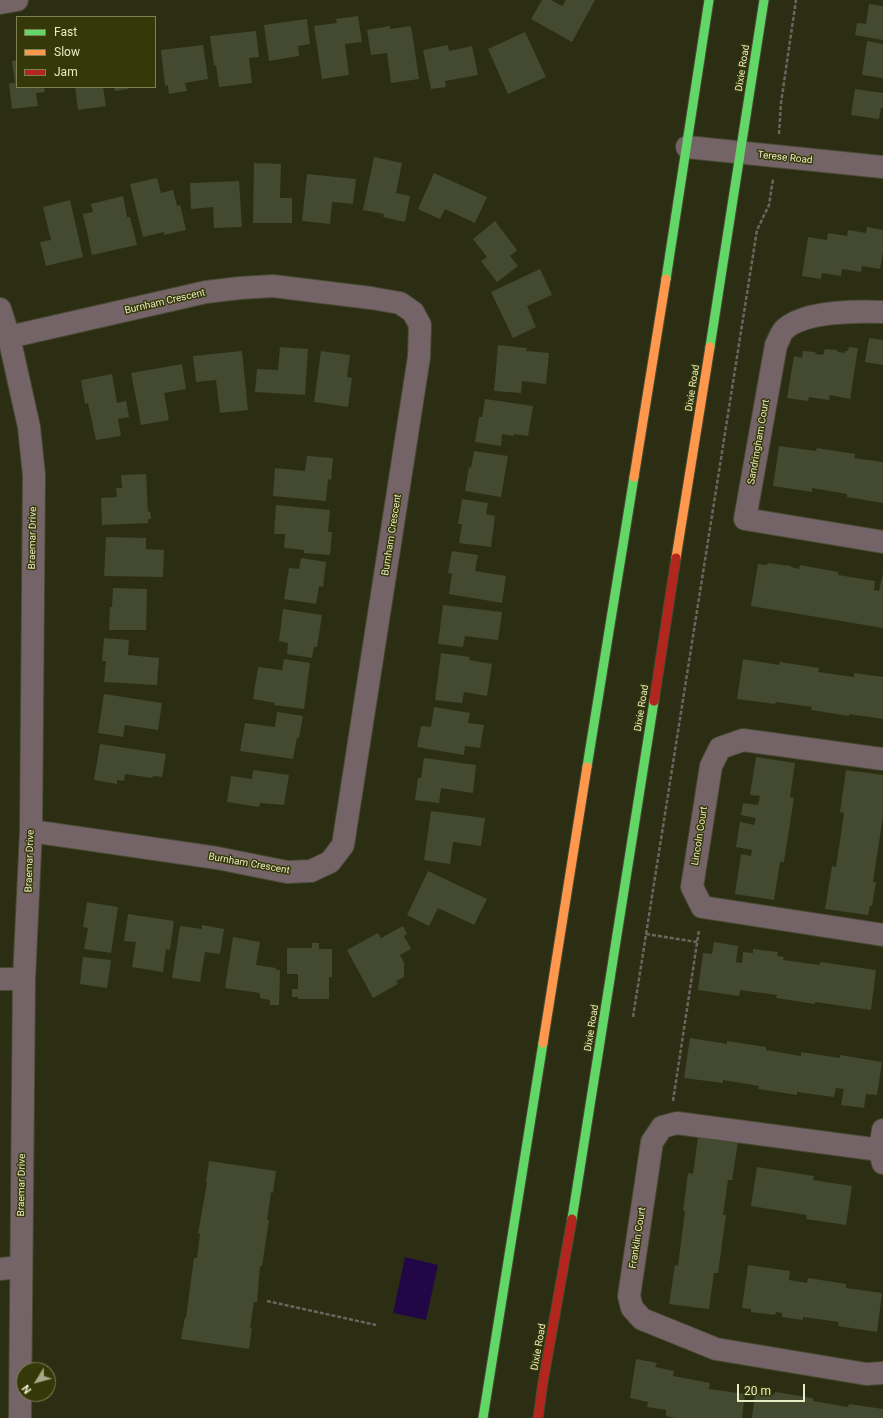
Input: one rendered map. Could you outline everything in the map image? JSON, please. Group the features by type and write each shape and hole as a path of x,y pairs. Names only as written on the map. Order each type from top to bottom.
{"main road":[{"path":"483,1418 687,147 709,0"},
{"name":"Dixie Road","path":"538,1418 543,1382 568,1245 764,0"}],"street":[{"path":"0,3 17,0"},
{"name":"Terese Road","path":"687,147 883,167"},
{"name":"Burnham Crescent","path":"9,337 206,292 273,286 400,303 413,312 420,325 418,365 343,845 330,862 311,871 287,872 217,858 31,831"},
{"name":"Braemar Drive","path":"0,309 9,337 29,427 34,475 31,831 10,1268 20,1418"},
{"name":"Sandringham Court","path":"883,312 856,310 805,318 785,329 776,345 745,518 883,542"},
{"name":"Lincoln Court","path":"702,907 692,887 711,766 720,748 743,740 883,759"},
{"path":"702,907 883,935"},
{"path":"0,979 24,979"},
{"path":"676,1123 882,1148"},
{"name":"Franklin Court","path":"676,1123 662,1127 652,1142 629,1296 632,1308 642,1319 716,1349 866,1374 883,1373"}],"path":[{"path":"632,1017 757,230 769,205 777,157 781,103 796,0"},
{"path":"676,1123 673,1100 702,907"},
{"path":"646,934 697,942"},
{"path":"267,1301 376,1325"}],"shaded area":[{"path":"405,1257 438,1265 426,1320 393,1313"}],"building":[{"path":"542,0 551,0 562,6 566,0 595,0 572,42 531,19"},
{"path":"869,4 883,6 883,40 855,35 857,23 866,24"},
{"path":"358,16 362,42 345,44 349,75 322,79 314,26 337,23 336,19"},
{"path":"307,19 310,44 298,46 299,56 269,61 264,25"},
{"path":"390,26 390,29 411,26 419,79 391,83 387,53 371,55 367,30"},
{"path":"256,31 259,57 249,58 252,83 219,87 216,65 214,66 210,36"},
{"path":"525,32 546,77 508,94 488,49"},
{"path":"867,41 883,44 883,78 862,75"},
{"path":"203,45 208,79 185,83 187,91 169,94 168,85 165,86 161,50"},
{"path":"448,45 449,51 472,46 478,75 445,81 446,87 431,89 423,50"},
{"path":"16,60 16,88 44,88 45,92 36,93 38,106 12,109 9,83 15,83 12,61"},
{"path":"75,88 103,88 106,106 78,110"},
{"path":"114,88 128,88 128,89 115,91"},
{"path":"855,89 883,93 883,108 881,108 879,119 851,115"},
{"path":"374,157 402,163 396,193 410,196 405,222 383,217 384,214 363,210"},
{"path":"254,163 281,164 280,198 292,198 292,223 253,223"},
{"path":"434,173 487,197 475,223 445,209 440,219 418,209"},
{"path":"307,174 356,179 353,204 332,202 330,224 302,221"},
{"path":"157,178 161,193 173,190 177,206 180,205 186,230 164,235 164,232 143,237 130,184"},
{"path":"239,181 242,227 214,228 213,207 191,209 190,183"},
{"path":"123,196 127,217 130,217 137,245 92,255 83,214 93,212 91,204"},
{"path":"70,200 83,257 46,266 40,242 51,240 43,207"},
{"path":"495,221 517,250 510,256 518,266 497,282 481,261 487,257 473,239"},
{"path":"867,227 883,230 883,252 880,269 862,266 861,272 842,269 841,276 822,273 821,279 802,276 808,237 827,240 828,233 847,236 848,230 866,233"},
{"path":"540,269 552,295 527,306 536,327 513,338 491,292"},
{"path":"869,338 883,340 883,365 865,362"},
{"path":"498,345 527,348 526,351 549,353 546,384 522,381 521,393 494,391"},
{"path":"280,347 308,349 305,395 255,392 257,369 278,370"},
{"path":"849,347 858,348 850,399 830,395 829,400 809,397 808,401 787,398 794,356 802,358 803,351 815,352 816,354 823,355 825,349 837,350 838,352 845,353 845,351 848,351"},
{"path":"242,351 248,410 220,413 216,380 196,382 193,356"},
{"path":"321,351 350,355 347,377 352,378 348,407 314,402"},
{"path":"182,364 186,389 164,393 169,420 141,425 131,373"},
{"path":"112,374 117,403 126,401 129,417 118,419 121,436 96,440 88,403 85,404 81,380"},
{"path":"485,399 533,406 528,436 502,434 501,446 475,442 479,417 482,417"},
{"path":"779,446 816,451 817,448 855,454 854,458 883,462 883,503 847,497 847,494 812,488 812,492 773,486"},
{"path":"474,451 508,456 501,497 465,491 469,467 471,468"},
{"path":"307,456 333,458 331,480 328,479 326,501 273,496 275,468 305,471"},
{"path":"146,474 148,512 150,511 151,519 148,519 148,523 102,525 101,498 117,497 116,488 122,488 121,475"},
{"path":"462,499 488,503 486,514 495,516 491,547 459,543 462,524 458,524"},
{"path":"276,505 330,510 328,532 332,532 330,555 304,553 304,550 284,548 285,534 274,534"},
{"path":"106,537 146,538 146,549 164,550 163,577 104,576"},
{"path":"452,551 478,555 475,571 506,576 502,603 449,594 452,574 448,573"},
{"path":"301,558 326,562 323,587 319,586 316,604 284,599 289,568 299,569"},
{"path":"768,563 791,566 799,569 800,565 838,572 838,575 875,581 874,590 879,591 883,574 883,628 751,606 758,564 767,565"},
{"path":"113,588 147,589 146,630 109,630"},
{"path":"443,605 502,612 498,640 465,636 463,647 438,644"},
{"path":"283,609 322,615 317,647 314,647 312,658 287,654 288,643 279,641"},
{"path":"104,638 129,640 128,655 159,658 157,685 104,682 106,661 102,661"},
{"path":"441,653 470,657 469,660 492,664 487,696 464,692 462,703 435,700"},
{"path":"284,659 310,663 304,709 274,705 275,703 253,699 258,667 282,670"},
{"path":"743,659 779,665 780,662 819,668 818,672 854,677 854,673 883,677 883,719 849,714 849,716 811,710 812,707 776,702 775,704 737,699"},
{"path":"104,694 162,703 158,730 125,725 123,737 98,733"},
{"path":"434,707 470,713 468,723 484,725 480,748 465,746 464,755 417,747 421,726 431,727"},
{"path":"277,712 303,716 293,759 240,751 245,723 275,727"},
{"path":"100,744 166,754 162,777 153,776 152,778 125,774 124,781 117,780 117,784 94,780"},
{"path":"756,757 795,763 790,797 794,798 784,862 780,862 774,900 735,894 741,854 751,856 752,850 736,847 740,822 754,825 756,818 741,815 743,803 758,805 760,796 750,795"},
{"path":"424,758 476,765 473,793 441,788 439,803 415,800 418,778 421,778"},
{"path":"253,770 289,775 284,805 260,803 259,807 227,802 231,776 252,779"},
{"path":"846,770 883,775 883,816 873,882 876,882 872,906 870,906 868,915 825,909 832,866 836,867 844,813 840,812"},
{"path":"431,811 485,818 481,846 453,842 450,864 424,860"},
{"path":"428,871 487,899 474,925 438,908 429,926 407,915"},
{"path":"87,902 118,907 111,953 84,949 88,928 83,927"},
{"path":"128,914 174,921 170,950 166,949 163,972 132,967 136,942 124,941"},
{"path":"202,925 224,929 220,954 205,952 200,982 172,978 180,926 202,929"},
{"path":"403,926 407,934 404,936 411,949 400,955 404,963 404,977 396,981 398,984 373,998 347,950 378,933 381,938"},
{"path":"233,937 260,942 256,965 280,970 279,1005 270,1005 270,1000 260,998 260,993 225,988"},
{"path":"714,942 738,946 736,962 742,963 743,952 753,953 753,949 778,952 777,956 784,957 783,960 820,965 820,962 876,970 871,1010 815,1002 815,1004 776,998 777,995 740,990 739,996 698,990 703,953 712,954"},
{"path":"312,943 319,943 319,949 332,949 332,977 329,977 329,999 298,999 298,997 292,997 292,989 298,989 298,974 287,974 287,948 312,948"},
{"path":"83,957 111,960 107,988 80,984"},
{"path":"690,1038 727,1044 727,1041 766,1047 766,1050 801,1056 801,1052 840,1058 840,1055 882,1062 877,1095 866,1094 864,1108 841,1105 844,1089 836,1088 834,1097 797,1092 797,1095 758,1089 759,1086 723,1080 723,1083 684,1078"},
{"path":"698,1137 738,1142 732,1180 728,1180 723,1215 726,1215 718,1273 714,1273 709,1309 669,1304 675,1265 678,1266 688,1173 693,1174"},
{"path":"209,1161 276,1171 273,1193 271,1192 267,1220 269,1220 262,1266 260,1266 257,1302 254,1302 250,1328 252,1328 249,1349 181,1339 185,1317 186,1318 194,1258 197,1258 200,1234 198,1233 207,1183"},
{"path":"757,1167 814,1176 813,1180 852,1186 846,1225 806,1219 807,1215 751,1206"},
{"path":"748,1265 790,1271 789,1280 807,1283 808,1278 846,1284 846,1288 882,1293 877,1332 838,1326 839,1322 803,1317 803,1320 782,1317 782,1313 776,1312 775,1315 751,1312 751,1309 742,1308"},
{"path":"636,1359 657,1363 655,1367 674,1371 673,1376 710,1383 709,1389 745,1394 742,1418 676,1418 666,1416 666,1410 647,1407 648,1402 630,1398"},
{"path":"775,1392 813,1398 813,1401 848,1407 849,1404 883,1409 883,1418 752,1418 755,1393 774,1395"}],"traffic: fast":[{"path":"666,279 709,0"},
{"path":"710,347 764,0"},
{"path":"587,767 634,477"},
{"path":"572,1219 654,701"},
{"path":"483,1418 543,1043"}],"traffic: slow":[{"path":"634,477 666,279"},
{"path":"676,558 710,347"},
{"path":"543,1043 587,767"}],"traffic: jam":[{"path":"654,701 676,558"},
{"path":"538,1418 572,1219"}]}
